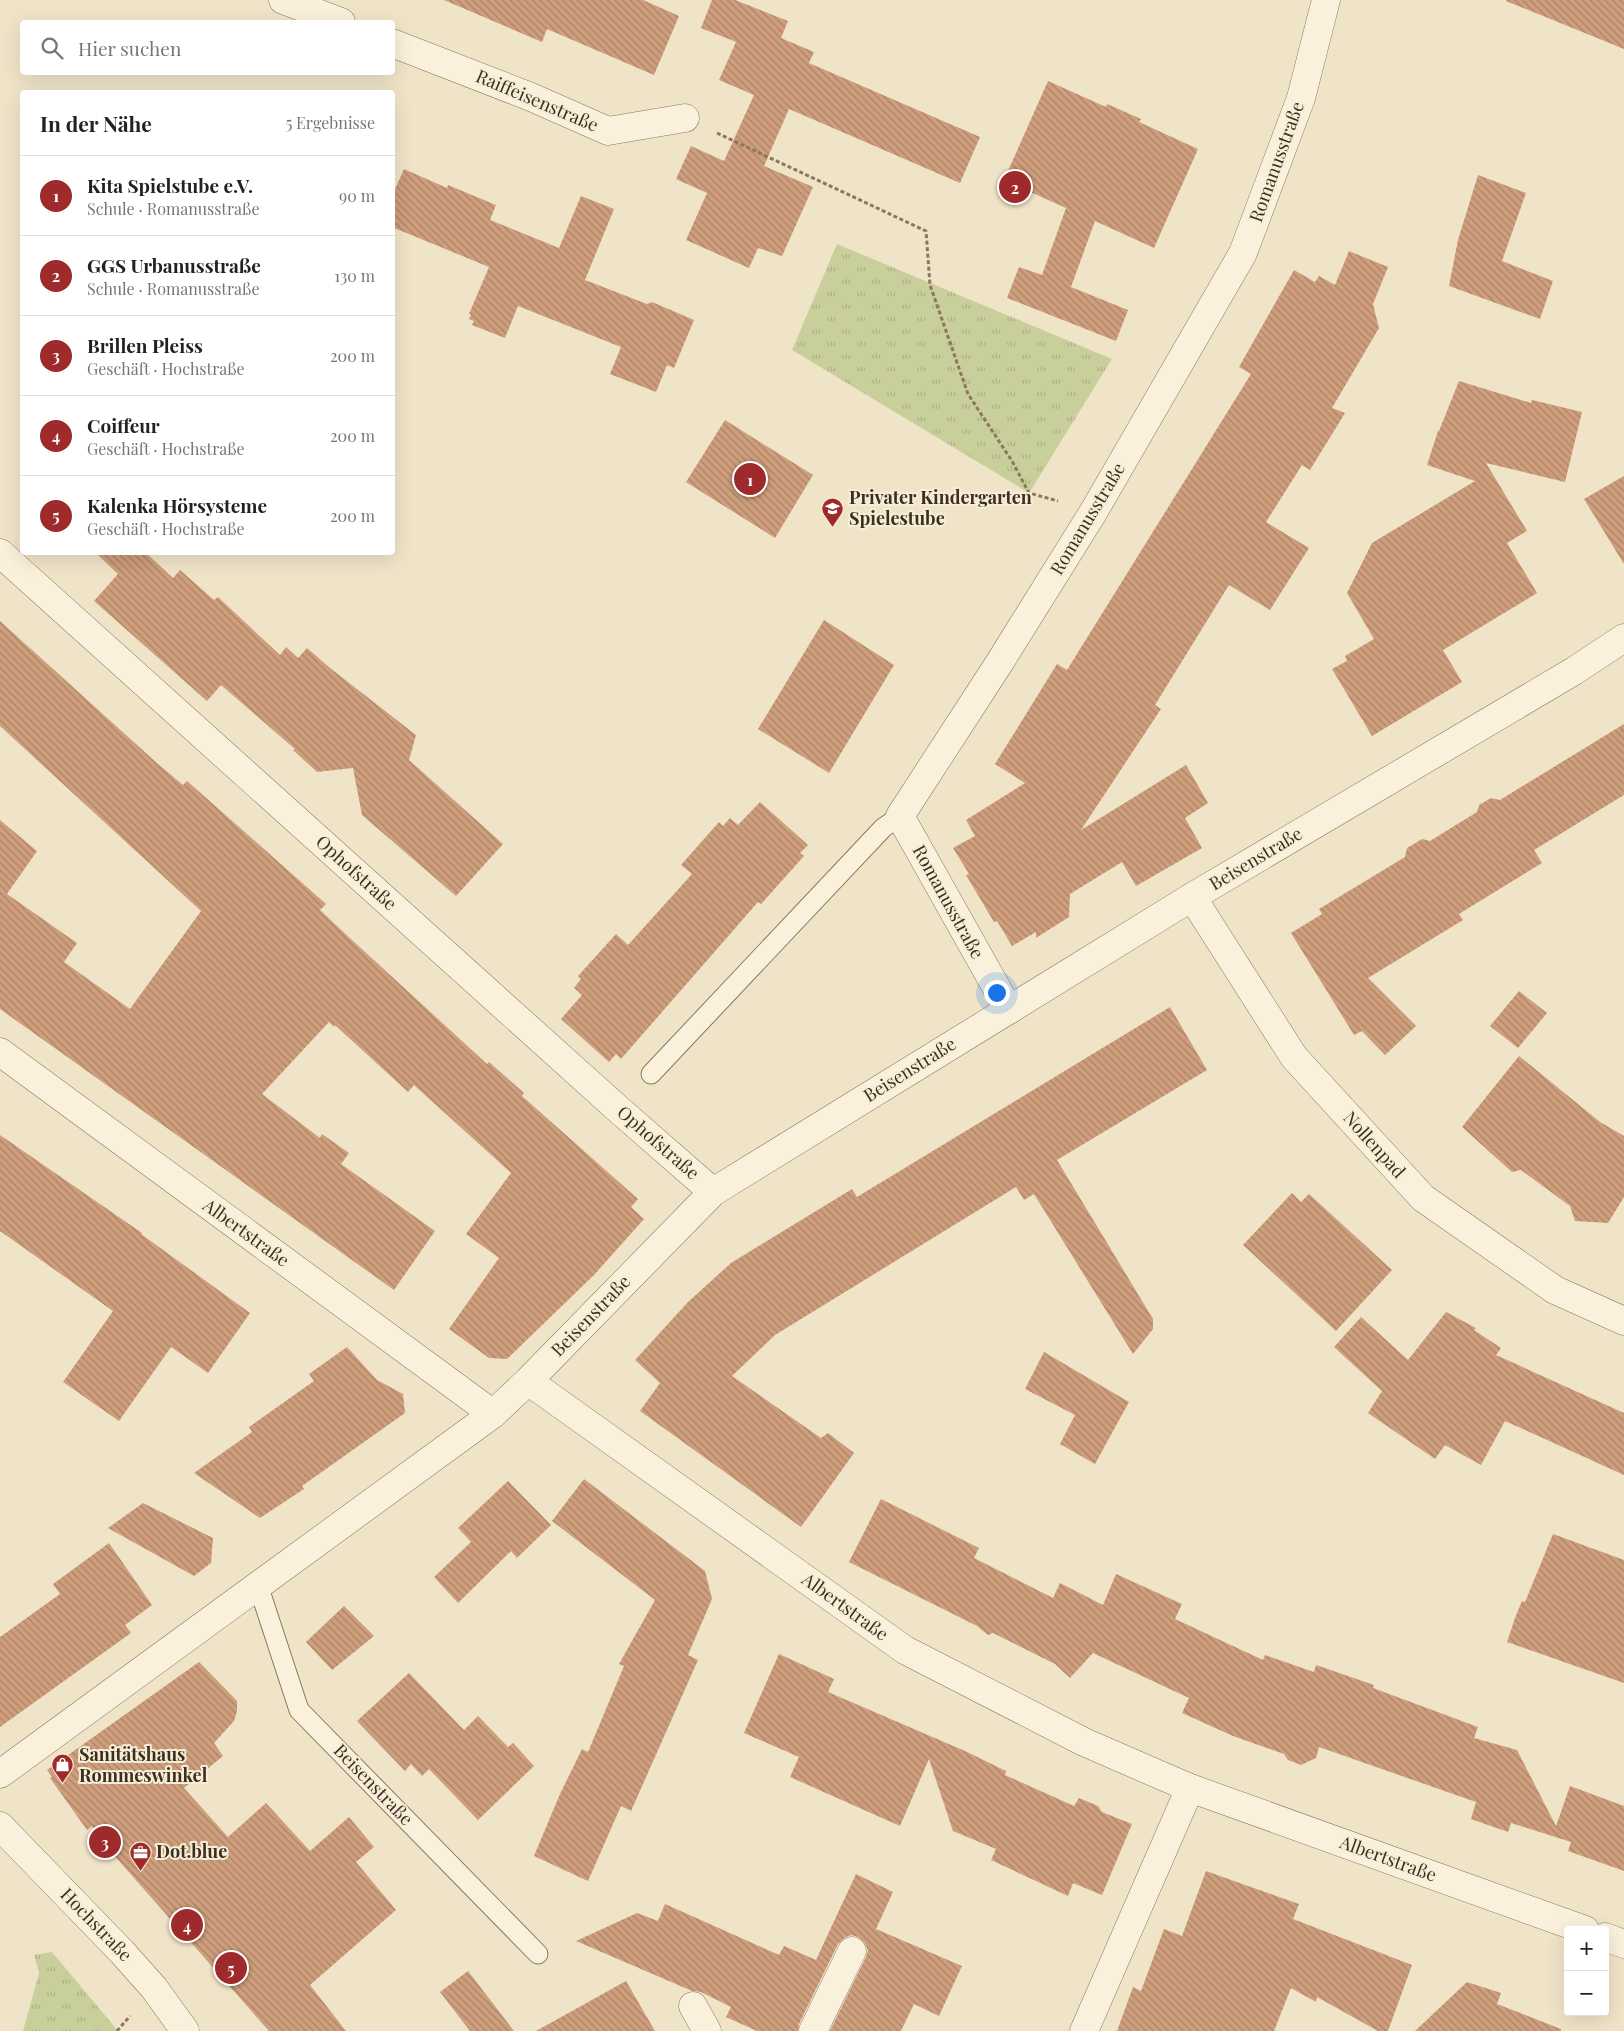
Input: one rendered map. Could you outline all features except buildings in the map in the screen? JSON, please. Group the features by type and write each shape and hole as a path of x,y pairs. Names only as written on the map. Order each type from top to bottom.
{"street":[{"path":"283,0 336,20"},
{"name":"Romanusstraße","path":"1009,1010 900,816 998,665 1094,511 1243,252 1301,98 1326,0"},
{"name":"Raiffeisenstraße","path":"395,44 531,97 608,131 685,118"},
{"name":"Ophofstraße","path":"0,553 713,1192"},
{"name":"Beisenstraße","path":"0,1774 493,1414 528,1381 713,1192 1192,897 1574,671 1624,638"},
{"name":"Nollenpad","path":"1192,897 1294,1057 1423,1198 1555,1290 1624,1322"},
{"name":"Albertstraße","path":"0,1052 493,1414"},
{"name":"Albertstraße","path":"528,1381 906,1650 1084,1742 1190,1788 1574,1926"},
{"path":"1084,2031 1190,1788"},
{"name":"Hochstraße","path":"0,1826 122,1952 154,1988 185,2031"},
{"path":"1609,1938 1624,1944"},
{"path":"813,2031 852,1951"},
{"path":"693,2006 707,2031"}],"lane":[{"path":"651,1074 883,828 900,816"},
{"name":"Beisenstraße","path":"258,1585 299,1710 538,1954"}],"path":[{"path":"685,118 926,231 930,284 968,394 1012,462 1029,493 1094,511"}],"green space":[{"path":"837,244 1112,359 1029,493 792,350"},
{"path":"52,1952 118,2031 23,2031 39,1973 34,1955"}],"place":[{"name":"GGS Urbanusstraße","path":"1015,187"},
{"name":"Kita Spielstube e.V.","path":"750,479"},
{"name":"Privater Kindergarten Spielestube","path":"833,527"},
{"name":"Sanitätshaus Rommeswinkel","path":"63,1784"},
{"name":"Brillen Pleiss","path":"105,1842"},
{"name":"Dot.blue","path":"140,1871"},
{"name":"Coiffeur","path":"187,1925"},
{"name":"Kalenka Hörsysteme","path":"231,1968"}]}
